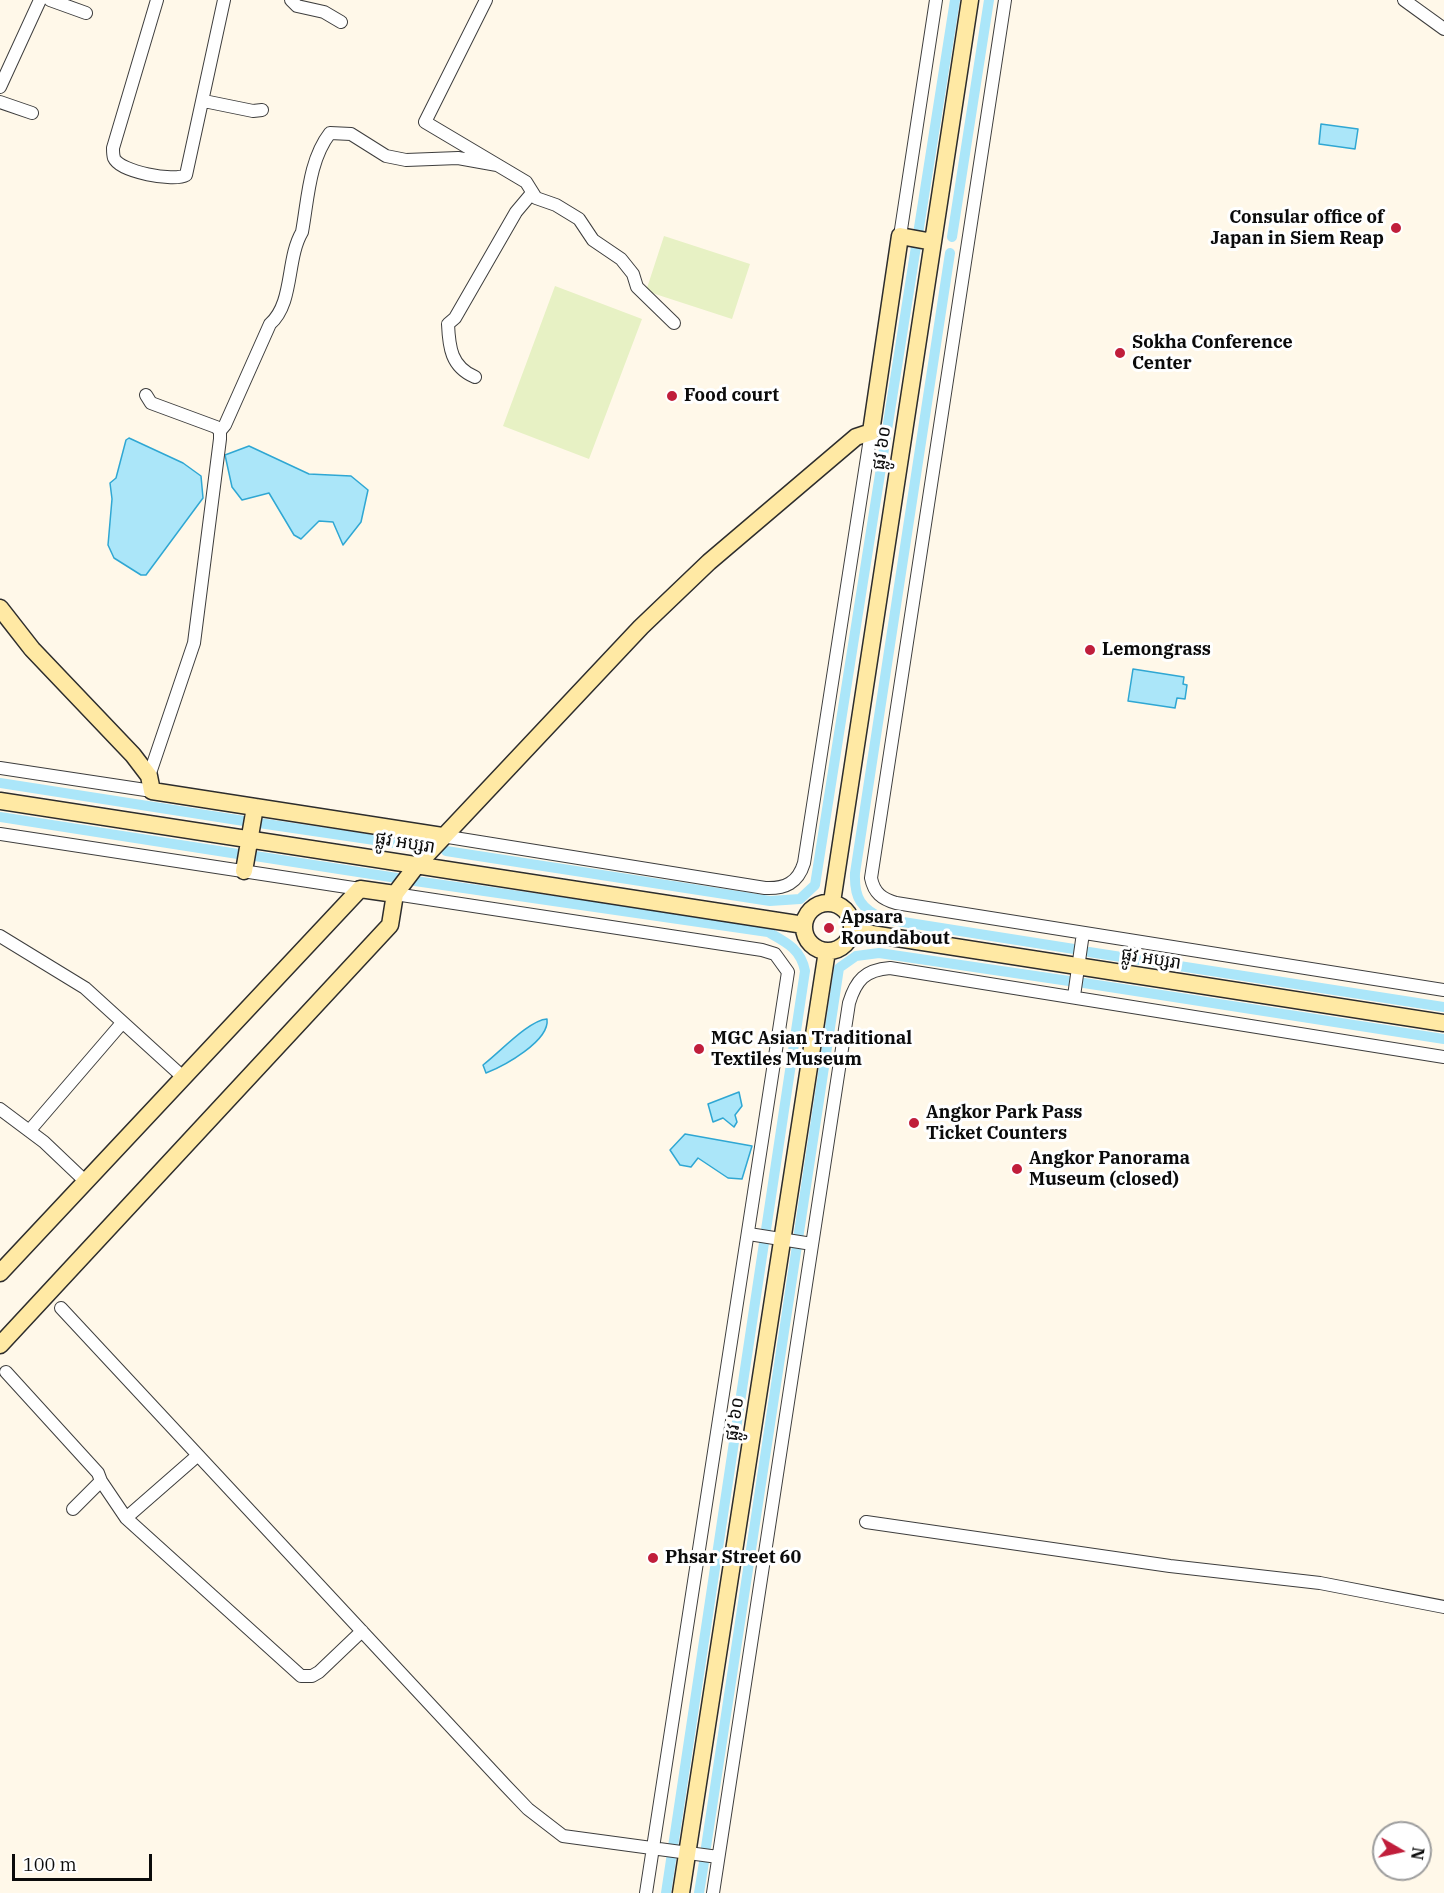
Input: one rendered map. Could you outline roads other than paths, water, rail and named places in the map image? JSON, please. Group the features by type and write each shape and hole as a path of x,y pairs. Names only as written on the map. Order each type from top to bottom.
{"street":[{"path":"0,87 40,0"},
{"path":"50,0 86,13"},
{"path":"157,0 113,148 114,159 119,164 150,175 180,179 186,175 204,101 224,0"},
{"path":"291,0 297,6 324,12 341,22"},
{"path":"486,0 425,122 526,182 536,198 556,205 579,219 593,240 621,259 633,274 637,287 674,323"},
{"path":"0,768 150,783 255,807 765,888 792,884 801,876 871,432 918,239 936,0"},
{"name":"ផ្លូវ ៦០","path":"832,902 918,239 970,0"},
{"path":"1005,0 871,878 884,900 896,903 1444,990"},
{"path":"1404,0 1444,29"},
{"path":"204,101 253,111 262,110"},
{"path":"0,102 32,113"},
{"path":"150,783 194,643 220,431 225,425 270,324 282,306 296,242 302,232 315,160 320,146 330,133 341,132 351,134 386,156 406,160 458,158 497,165"},
{"path":"475,377 463,372 453,359 448,324 455,318 516,212 532,193"},
{"path":"146,395 151,403 208,423 220,431"},
{"path":"0,1345 390,925 395,894 417,865 586,683 709,562 856,437 871,432"},
{"path":"0,608 32,649 134,755 150,783"},
{"name":"ផ្លូវ អប្សរា","path":"0,801 804,925"},
{"path":"244,871 255,807"},
{"path":"0,834 762,950 775,954 788,972 752,1235 656,1848 646,1893"},
{"path":"0,1273 360,889"},
{"path":"832,902 848,912 852,919 852,931 842,947 827,951 812,945 805,934 804,925 808,912 814,907 832,902"},
{"name":"ផ្លូវ អប្សរា","path":"852,931 1078,968 1444,1023"},
{"path":"1074,996 1083,933"},
{"path":"0,936 85,988 184,1078"},
{"name":"ផ្លូវ ៦០","path":"681,1893 684,1851 827,951"},
{"path":"713,1893 809,1243 849,1003 860,977 874,970 890,968 1444,1057"},
{"path":"30,1130 122,1023"},
{"path":"0,1109 30,1130 85,1181"},
{"path":"752,1235 809,1243"},
{"path":"61,1308 528,1809 552,1830 575,1839 718,1857"},
{"path":"6,1372 92,1464 126,1518 301,1676 312,1676 319,1672 362,1631"},
{"path":"126,1518 197,1456"},
{"path":"73,1509 101,1481"},
{"path":"866,1522 1170,1566 1320,1583 1444,1607"}],"water":[{"path":"1321,124 1358,129 1355,149 1319,144"},
{"path":"129,438 183,463 201,476 203,498 146,575 141,575 114,558 108,545 112,499 110,483 116,478 126,440"},
{"path":"249,446 309,474 351,476 368,490 361,522 343,545 333,522 319,521 301,539 294,535 269,493 242,500 232,487 225,455"},
{"path":"1133,669 1184,677 1183,684 1187,685 1185,699 1177,698 1175,708 1128,701"},
{"path":"547,1019 546,1027 534,1044 514,1059 486,1073 483,1065 523,1031"},
{"path":"739,1092 742,1106 735,1115 737,1122 734,1127 723,1118 713,1122 708,1104"},
{"path":"685,1134 752,1146 742,1179 728,1178 698,1158 691,1167 680,1165 670,1150"}],"waterway":[{"path":"446,851 770,901 800,899 815,885 955,0"},
{"path":"952,237 989,0"},
{"path":"950,253 855,873 856,889 864,907 884,919 1074,949"},
{"path":"0,783 244,821"},
{"path":"0,817 238,854"},
{"path":"259,823 422,847"},
{"path":"255,856 397,878"},
{"path":"415,881 768,932 787,943 796,952 805,971 666,1893"},
{"path":"1089,952 1444,1007"},
{"path":"706,1847 839,968 856,956 879,953 1069,981"},
{"path":"1084,983 1444,1039"},
{"path":"699,1893 704,1862"}],"place":[{"name":"Consular office of Japan in Siem Reap","path":"1396,228"},
{"name":"Sokha Conference Center","path":"1120,353"},
{"name":"Food court","path":"672,396"},
{"name":"Lemongrass","path":"1090,650"},
{"name":"Apsara Roundabout","path":"829,928"},
{"name":"MGC Asian Traditional Textiles Museum","path":"699,1049"},
{"name":"Angkor Park Pass Ticket Counters","path":"914,1123"},
{"name":"Angkor Panorama Museum (closed)","path":"1017,1169"},
{"name":"Phsar Street 60","path":"653,1558"}]}
